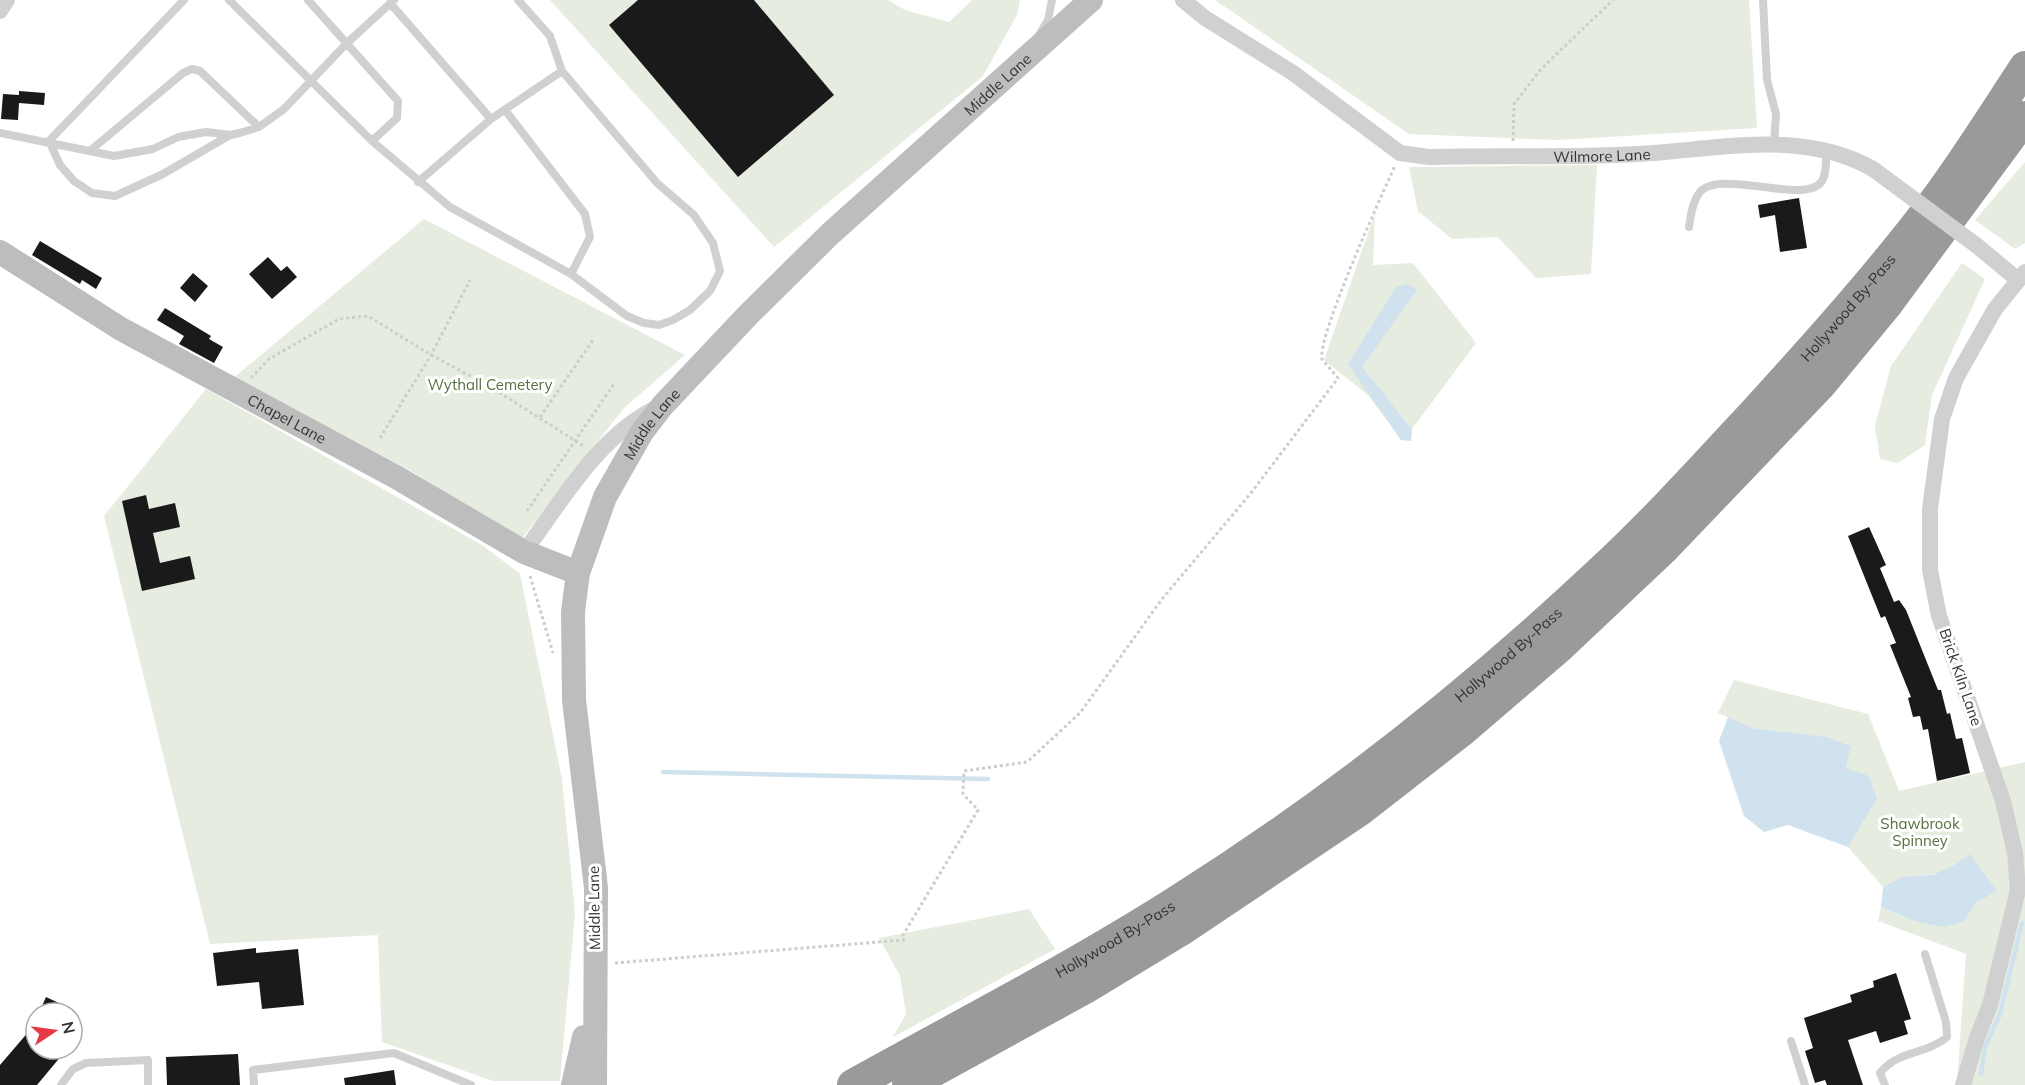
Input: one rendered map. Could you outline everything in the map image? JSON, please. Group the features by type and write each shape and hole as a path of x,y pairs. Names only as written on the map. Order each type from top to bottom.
{"highway":[{"name":"Hollywood By-Pass","path":"853,1085 1203,884 1379,760 1444,709 1547,621 1602,570 1728,441 1868,286 1938,196 2025,67"},
{"name":"Hollywood By-Pass","path":"908,1085 1095,982 1184,928 1360,810 1460,732 1558,647 1665,547 1820,385 1887,304 2025,117"}],"street":[{"name":"Middle Lane","path":"1060,27 1069,0"},
{"name":"Middle Lane","path":"595,1085 596,888 574,700 573,612 578,573 605,497 642,432 663,405 748,315 830,234 1091,0"},
{"name":"Wilmore Lane","path":"1184,0 1205,18 1293,73 1400,153 1429,157 1636,154 1774,144 1826,149 1874,169 1976,245 2021,275"},
{"name":"Chapel Lane","path":"0,252 121,329 396,477 524,552 578,573"},
{"name":"Brick Kiln Lane","path":"1963,1085 1990,1005 2018,890 2015,854 2003,801 1940,616 1930,570 1930,508 1942,418 1956,378 1995,309 2021,275"},
{"path":"524,552 597,454 637,417 663,405"},
{"name":"Middle Lane","path":"573,1085 586,1027 595,970"}],"lane":[{"path":"49,141 184,0"},
{"path":"229,0 372,141 450,207 571,274 627,316 644,323 659,325 690,310 710,291 720,271 713,243 694,215 657,183 562,70 550,36 518,0"},
{"path":"308,0 398,101 397,118 372,141"},
{"path":"1023,61 1048,20 1052,0"},
{"path":"1763,0 1767,80 1776,114 1774,144"},
{"path":"49,141 60,165 74,181 92,193 115,196 163,174 231,135 258,127 284,110 312,83 347,43 392,1 491,119"},
{"path":"91,150 183,73 192,69 200,71 258,127"},
{"path":"418,182 491,119 562,70"},
{"path":"505,110 585,214 590,237 571,274"},
{"path":"0,133 49,141 114,156 153,149 178,137 206,132 231,135"},
{"path":"1689,227 1694,204 1701,191 1711,185 1745,184 1785,190 1817,186 1822,181 1825,171 1826,149"},
{"path":"1885,1085 1880,1072 1889,1061 1941,1043 1947,1037 1946,1022 1924,954"},
{"path":"1791,1041 1805,1085"},
{"path":"254,1085 253,1070 394,1053 471,1085"},
{"path":"61,1085 73,1069 86,1062 148,1060 148,1085"}],"path":[{"path":"1516,154 1514,104 1541,69 1613,0"},
{"path":"595,970 904,940 903,935 978,810 963,794 964,771 1027,762 1080,713 1162,599 1251,493 1338,378 1322,359 1322,347 1375,210 1400,153"},
{"path":"380,438 431,355 470,280"},
{"path":"240,394 269,359 339,319 368,316 431,355 489,386 597,454"},
{"path":"539,418 593,340"},
{"path":"527,510 614,384"},
{"path":"524,552 555,662"}],"green space":[{"path":"550,0 888,0 905,10 949,22 972,0 1020,0 1017,15 983,76 774,247"},
{"path":"1215,0 1749,0 1757,128 1558,140 1409,134"},
{"path":"2025,162 2025,243 2015,249 1975,220"},
{"path":"1597,165 1591,274 1536,278 1498,237 1452,239 1418,211 1409,167"},
{"path":"1375,213 1373,265 1413,263 1476,343 1412,429 1397,410 1388,422 1368,395 1324,360"},
{"name":"Wythall Cemetery","path":"424,219 685,355 624,408 519,542 411,471 246,383 232,379"},
{"path":"1962,263 1985,279 1932,395 1925,445 1898,463 1880,459 1875,426 1891,366"},
{"path":"206,389 482,545 520,574 562,779 575,913 560,1081 493,1081 382,1042 378,935 210,944 104,516"},
{"name":"Shawbrook Spinney","path":"1734,680 1868,714 1899,791 2025,762 2025,1085 1954,1085 1957,1084 1966,954 1878,921 1881,907 1914,921 1964,921 1977,902 1970,854 1941,872 1901,880 1883,887 1848,847 1877,799 1846,768 1851,746 1827,737 1752,728 1718,713"},
{"path":"1029,909 1055,949 893,1037 906,1014 900,976 879,938"}],"water":[{"path":"1408,284 1417,290 1362,367 1412,429 1411,441 1401,440 1348,364 1396,287"},
{"path":"1728,717 1752,728 1827,737 1851,746 1846,768 1869,776 1877,799 1848,847 1788,825 1764,832 1744,816 1719,741"},
{"path":"1970,854 1997,891 1977,902 1964,921 1944,927 1914,921 1881,907 1883,887 1903,877 1933,875"}],"building":[{"path":"638,0 754,0 834,95 738,177 609,25"},
{"path":"19,91 45,93 44,105 19,103 18,120 1,119 3,94 19,95"},
{"path":"1799,198 1807,248 1780,252 1775,215 1760,218 1758,205"},
{"path":"40,241 102,278 96,289 82,280 80,284 32,255"},
{"path":"268,257 281,271 287,266 297,277 272,299 249,274"},
{"path":"193,273 208,286 195,302 180,288"},
{"path":"165,308 211,336 209,339 223,347 214,363 179,344 184,336 157,320"},
{"path":"146,495 149,509 175,503 180,527 153,533 160,563 190,556 195,579 142,591 122,501"},
{"path":"1869,527 1886,565 1880,568 1894,602 1899,600 1906,610 1938,690 1941,690 1947,714 1950,713 1956,739 1962,738 1970,773 1937,781 1928,729 1923,730 1920,716 1913,717 1908,698 1911,697 1890,645 1896,643 1885,616 1881,618 1848,536"},
{"path":"256,948 256,953 298,949 304,1005 262,1009 259,982 217,986 213,953"},
{"path":"1896,973 1911,1019 1904,1021 1908,1034 1880,1043 1876,1031 1848,1040 1863,1085 1827,1085 1825,1080 1815,1083 1805,1051 1813,1048 1804,1018 1852,1002 1850,995 1874,987 1873,981"},
{"path":"24,1037 24,1061 57,1061 37,1085 0,1085 0,1065"},
{"path":"238,1054 240,1085 167,1085 166,1057"},
{"path":"394,1070 396,1085 345,1085 344,1078"}],"waterway":[{"path":"663,772 988,779"},
{"path":"1981,1074 1985,1047 2000,1014 2022,923"}]}
